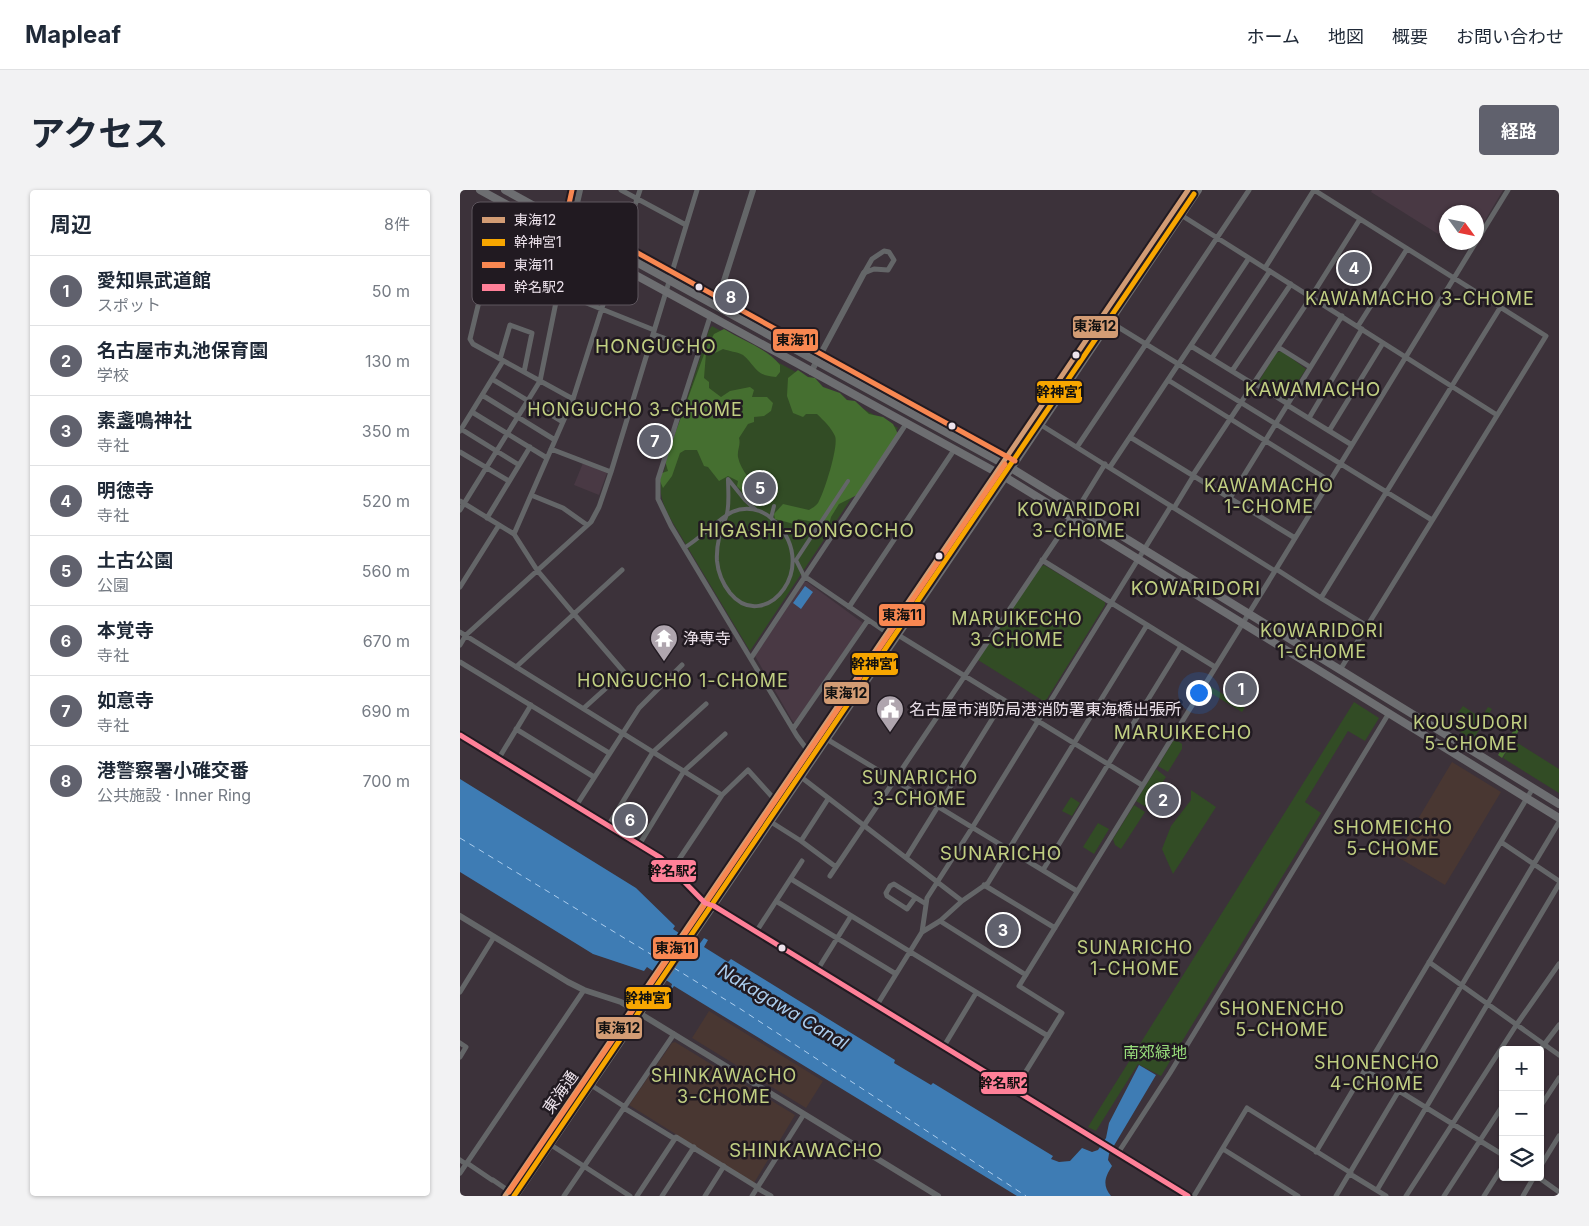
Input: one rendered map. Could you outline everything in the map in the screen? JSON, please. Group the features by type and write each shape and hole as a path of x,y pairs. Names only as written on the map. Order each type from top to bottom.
{"main road":[{"path":"480,190 503,202"},
{"path":"505,190 527,202"},
{"path":"510,1194 551,1145 657,981 691,932 714,906 814,759 824,737 889,634 1008,466 1188,190"},
{"path":"1008,466 1041,424 1198,190"},
{"path":"638,263 1008,466 1559,804"},
{"path":"638,277 1001,476 1389,713 1559,820"},
{"path":"691,932 705,903 775,800 809,751 824,737 898,635 1001,476"},
{"name":"東海通","path":"510,1194 543,1140 637,1011"}],"street":[{"path":"621,190 686,224"},
{"path":"636,202 640,190"},
{"path":"460,645 466,635 587,525 599,507 698,190"},
{"path":"716,306 753,190"},
{"path":"1077,447 1249,190"},
{"path":"1265,268 1314,190 1546,336 1340,670"},
{"path":"1484,229 1508,190"},
{"path":"1181,215 1497,415"},
{"path":"877,1005 922,932 926,898 972,828 1137,559 1254,384 1360,219"},
{"path":"1309,418 1407,249"},
{"path":"1015,1089 1062,1013 1019,986 1471,250"},
{"path":"811,372 864,273 872,259 879,252 888,252 893,256 893,265 888,270 874,269 864,273"},
{"path":"1078,508 1130,437 1249,258"},
{"path":"1212,358 1270,271"},
{"path":"1232,371 1291,284"},
{"path":"478,305 470,340 473,344 572,401 598,412"},
{"path":"460,510 462,502 497,451 540,381 556,305"},
{"path":"590,305 699,351"},
{"path":"514,534 572,401 604,305"},
{"path":"1321,598 1500,308"},
{"path":"710,316 658,479 657,490 663,511 684,548 793,729 814,759"},
{"path":"1230,498 1342,316"},
{"path":"1110,322 1432,520"},
{"path":"519,465 460,430 502,360 510,326 529,330 532,333 524,372"},
{"path":"1329,431 1383,343"},
{"path":"1191,346 1352,445"},
{"path":"1278,347 1310,367"},
{"path":"492,379 563,422"},
{"path":"1168,380 1330,481"},
{"path":"482,395 555,440"},
{"path":"472,412 547,458"},
{"path":"751,658 906,424"},
{"path":"1041,424 1172,507 1367,626"},
{"path":"1130,437 1295,538"},
{"path":"487,518 530,448"},
{"path":"551,449 611,472"},
{"path":"849,607 954,450"},
{"path":"460,452 509,482"},
{"path":"756,510 728,479 726,516 719,534 717,561 727,590 745,605 759,606 774,599 791,575 795,560 848,481"},
{"path":"531,495 562,508 587,525"},
{"path":"462,502 514,534 537,570 624,672 584,708"},
{"path":"771,518 774,506"},
{"path":"684,548 700,538 731,512 746,508 756,510 771,518 787,536 795,560 804,576 889,634"},
{"path":"830,876 1071,518"},
{"path":"460,587 499,525"},
{"path":"1042,560 1214,667"},
{"path":"516,667 622,570"},
{"path":"793,729 868,620"},
{"path":"922,932 940,921 962,901 984,886 1009,850 1147,625"},
{"path":"460,632 622,731 722,795"},
{"path":"898,635 1142,785"},
{"path":"1043,870 1180,646"},
{"path":"460,662 609,753"},
{"path":"576,806 622,731 648,698 682,665"},
{"path":"906,858 1004,700"},
{"path":"608,826 653,752 706,704"},
{"path":"499,758 531,705"},
{"path":"1116,1152 1170,1073 1389,713"},
{"path":"516,730 594,777"},
{"path":"639,844 684,771 725,734"},
{"path":"460,735 661,858 705,903 714,906 818,969 1188,1196"},
{"path":"824,737 1077,891"},
{"path":"672,870 722,795 748,770 775,800"},
{"path":"801,778 962,901"},
{"path":"1316,1152 1533,788"},
{"path":"801,840 828,799"},
{"path":"1336,1196 1559,820"},
{"path":"771,822 801,840 836,866"},
{"path":"1377,1190 1489,1005 1559,883 1535,863 1501,842"},
{"path":"756,932 802,861"},
{"path":"791,879 1048,1036"},
{"path":"915,898 907,909 887,896 886,893 890,886 894,884 926,904"},
{"path":"984,886 1055,928"},
{"path":"776,901 896,974"},
{"path":"460,916 584,990 621,1002 637,1011 938,1196"},
{"path":"818,969 851,916"},
{"path":"940,921 1026,975"},
{"path":"460,992 494,937"},
{"path":"1429,962 1559,1055"},
{"path":"1406,1196 1517,1024 1559,964"},
{"path":"460,1173 584,990"},
{"path":"944,1046 976,993"},
{"path":"1544,1044 1559,1024"},
{"path":"564,1196 674,1034"},
{"path":"460,1043 466,1047 460,1058"},
{"path":"1365,1070 1499,1152"},
{"path":"1544,1101 1559,1078"},
{"path":"591,1085 675,1139"},
{"path":"1194,1196 1247,1108 1386,1196"},
{"path":"1444,1196 1499,1111"},
{"path":"752,1196 804,1114"},
{"path":"637,1196 676,1136 771,1196"},
{"path":"1544,1160 1559,1136"},
{"path":"543,1140 630,1196"},
{"path":"662,1196 694,1148"},
{"path":"1223,1148 1298,1196"},
{"path":"460,1160 510,1194"},
{"path":"705,1196 724,1166"},
{"path":"1484,1196 1499,1172"},
{"path":"1523,1196 1532,1181"},
{"path":"1544,1181 1559,1192"}],"shaded area":[{"path":"1372,190 1503,190 1484,222 1484,205 1439,205 1439,235 1371,192"},
{"path":"583,463 607,473 599,495 574,485"},
{"path":"804,582 807,582 863,623 795,722 793,722 755,656"},
{"path":"1452,762 1501,792 1445,885 1396,856"},
{"path":"709,1011 823,1081 806,1108 692,1038"},
{"path":"675,1042 795,1115 754,1183 629,1105 672,1043"}],"green space":[{"path":"712,326 898,428 750,651 669,517 660,487 709,330"},
{"path":"724,329 761,349 780,365 780,372 776,377 769,376 756,370 741,354 723,349 715,353 706,353 704,378 709,382 709,388 721,397 730,391 750,387 754,390 752,397 767,397 773,403 771,411 764,416 754,417 754,422 748,424 739,438 738,454 743,469 756,487 772,500 770,504 763,505 755,501 753,495 744,493 737,486 738,481 728,476 719,481 708,467 704,466 697,450 685,450 680,453 672,476 663,488 659,479 662,473 668,471 665,461 706,349 714,334"},
{"path":"1282,351 1306,369 1286,400 1259,383 1276,353"},
{"path":"798,370 808,377 815,378 823,387 840,393 847,400 855,401 869,414 883,417 893,424 898,434 857,495 839,504 831,517 829,525 798,519 794,524 775,519 774,514 783,504 809,510 817,504 827,480 835,449 835,436 817,414 806,414 803,417 793,413 787,396 788,378"},
{"path":"1044,565 1105,602 1105,605 1045,702 978,660 1040,567"},
{"path":"1207,684 1245,708 1242,712 1209,692"},
{"name":"南郊緑地","path":"1354,702 1379,718 1365,741 1348,731 1305,802 1321,813 1161,1076 1138,1064 1096,1131 1088,1127"},
{"path":"1463,706 1481,718 1488,707 1492,709 1473,740 1449,725"},
{"path":"1517,725 1521,727 1502,758 1498,755"},
{"path":"1513,740 1559,769 1559,793 1503,758"},
{"path":"1173,741 1178,741 1182,744 1182,749 1168,772 1158,766"},
{"path":"1156,769 1166,777 1146,807 1136,801"},
{"path":"1191,790 1216,807 1173,874 1162,849 1171,826 1191,800"},
{"path":"1071,797 1080,803 1072,816 1062,811"},
{"path":"1134,805 1145,812 1121,849 1115,845 1113,839"},
{"path":"1098,823 1109,829 1094,854 1083,847"}],"water":[{"path":"805,586 813,592 801,609 793,603"},
{"name":"Nakagawa Canal","path":"460,779 636,888 675,926 673,929 698,946 704,938 708,940 704,947 728,962 731,959 895,1060 894,1063 931,1085 933,1083 1053,1156 1051,1159 1059,1162 1070,1161 1082,1148 1092,1152 1098,1150 1106,1138 1109,1123 1139,1065 1156,1075 1109,1154 1108,1160 1112,1166 1106,1177 1106,1188 1111,1196 1017,1196 674,986 670,991 672,984 647,967 644,971 593,954 460,872"}],"ferry route":[{"path":"460,838 662,961"},
{"path":"674,968 739,1008 1026,1196"}],"transit line":[{"name":"東海11","path":"569,202 572,190"},
{"name":"東海12","path":"505,1196 1188,190"},
{"name":"幹神宮1","path":"514,1196 1194,194"},
{"name":"東海11","path":"638,253 1015,461"},
{"name":"東海11","path":"509,1192 1005,464"},
{"name":"幹名駅2","path":"460,735 661,858 705,903 714,906 1188,1196"}],"place":[{"name":"明徳寺","path":"1354,268"},
{"name":"港警察署小碓交番","path":"731,297"},
{"name":"如意寺","path":"655,441"},
{"name":"土古公園","path":"760,488"},
{"name":"浄専寺","path":"664,662"},
{"name":"愛知県武道館","path":"1241,689"},
{"name":"名古屋市消防局港消防署東海橋出張所","path":"890,733"},
{"name":"名古屋市丸池保育園","path":"1163,800"},
{"name":"本覚寺","path":"630,820"},
{"name":"素盞鳴神社","path":"1003,930"}],"district":[{"name":"KAWAMACHO 3-CHOME","path":"1420,299"},
{"name":"HONGUCHO","path":"656,346"},
{"name":"KAWAMACHO","path":"1313,389"},
{"name":"HONGUCHO 3-CHOME","path":"635,410"},
{"name":"KAWAMACHO 1-CHOME","path":"1269,496"},
{"name":"KOWARIDORI 3-CHOME","path":"1079,520"},
{"name":"HIGASHI-DONGOCHO","path":"807,530"},
{"name":"KOWARIDORI","path":"1196,588"},
{"name":"MARUIKECHO 3-CHOME","path":"1017,629"},
{"name":"KOWARIDORI 1-CHOME","path":"1322,641"},
{"name":"HONGUCHO 1-CHOME","path":"683,681"},
{"name":"MARUIKECHO","path":"1183,732"},
{"name":"KOUSUDORI 5-CHOME","path":"1471,733"},
{"name":"SUNARICHO 3-CHOME","path":"920,788"},
{"name":"SHOMEICHO 5-CHOME","path":"1393,838"},
{"name":"SUNARICHO","path":"1001,853"},
{"name":"SUNARICHO 1-CHOME","path":"1135,958"},
{"name":"SHONENCHO 5-CHOME","path":"1282,1020"},
{"name":"SHONENCHO 4-CHOME","path":"1377,1073"},
{"name":"SHINKAWACHO 3-CHOME","path":"724,1086"},
{"name":"SHINKAWACHO","path":"806,1150"}]}
